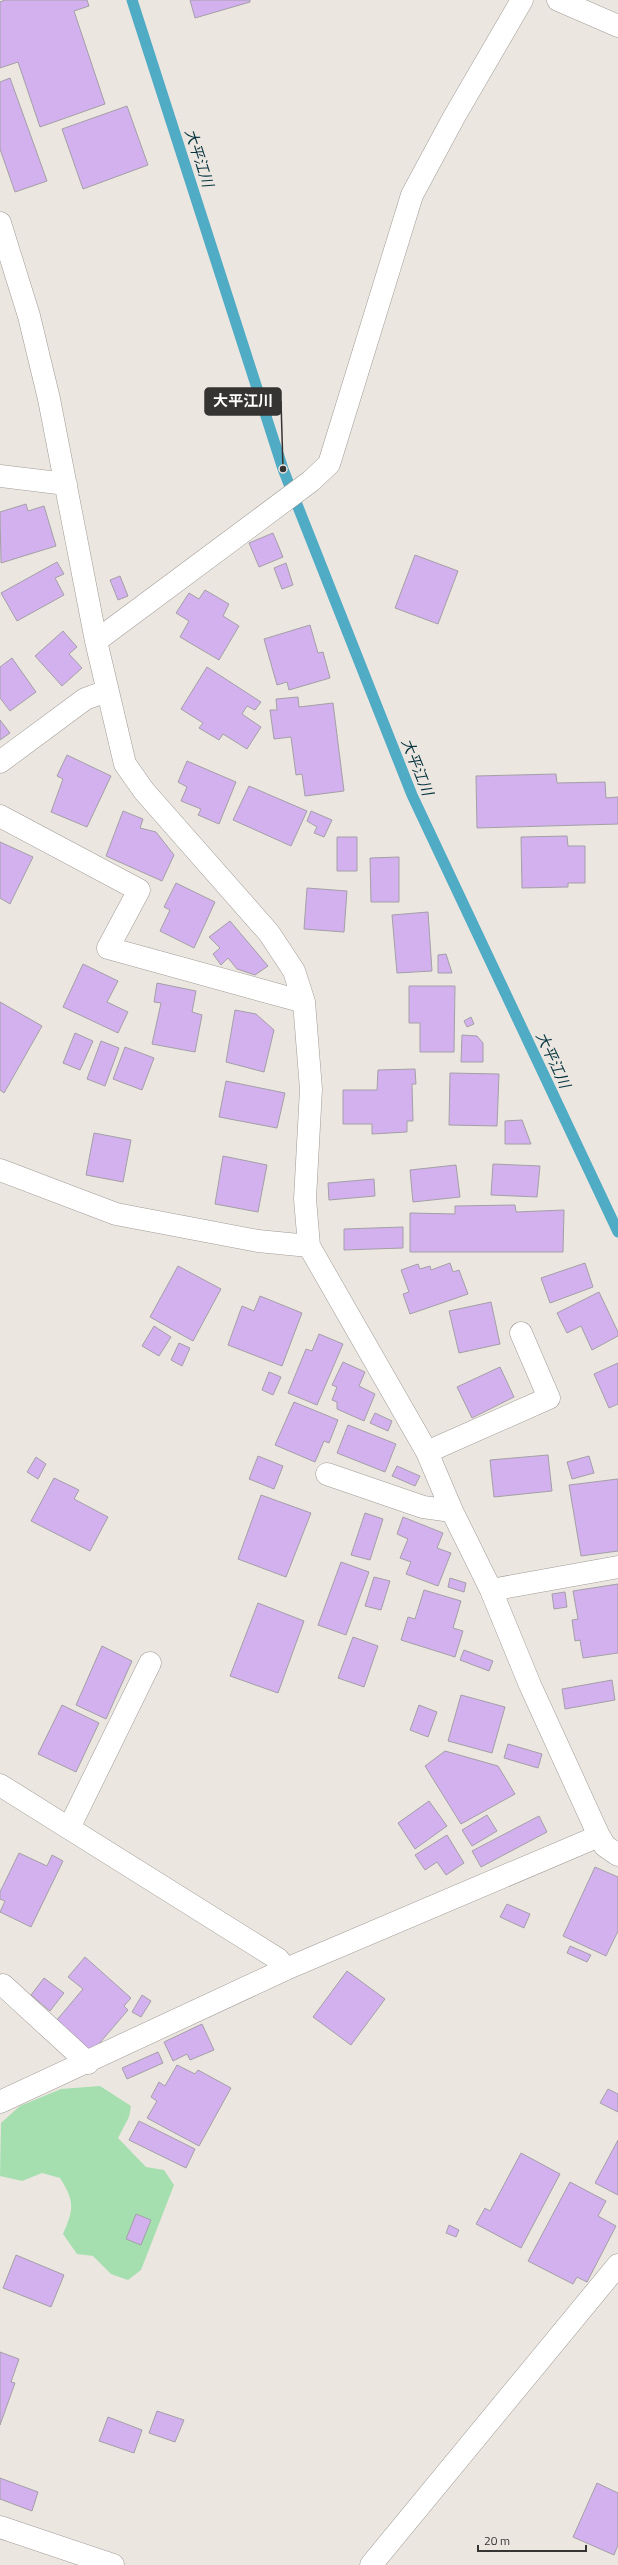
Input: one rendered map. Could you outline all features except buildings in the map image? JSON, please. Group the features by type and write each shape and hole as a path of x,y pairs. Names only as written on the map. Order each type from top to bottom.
{"street":[{"path":"96,641 311,481 329,464 412,194 454,117 522,0"},
{"path":"558,0 618,26"},
{"path":"0,223 29,316 66,484 96,641 125,764 144,791 269,933 294,971 304,1002 311,1090 305,1199 309,1246 427,1452 452,1511 491,1590 530,1684 599,1836 605,1846 618,1855"},
{"path":"0,476 66,484"},
{"path":"0,762 85,699 107,691"},
{"path":"0,816 139,890 108,948 304,1002"},
{"path":"0,1170 116,1214 258,1241 309,1246"},
{"path":"427,1452 549,1398 521,1333"},
{"path":"327,1474 422,1507 452,1511"},
{"path":"491,1590 618,1567"},
{"path":"69,1828 150,1663"},
{"path":"0,1785 278,1959 286,1969"},
{"path":"0,2102 88,2063 286,1969 599,1836"},
{"path":"3,1985 88,2063"},
{"path":"371,2565 618,2265"},
{"path":"0,2527 113,2565"}],"green space":[{"path":"100,2086 131,2106 129,2117 118,2138 146,2167 164,2170 174,2185 141,2270 128,2280 111,2274 93,2256 77,2254 63,2234 71,2212 71,2206 68,2193 60,2178 42,2173 22,2181 0,2176 1,2123 20,2106 61,2089"}],"waterway":[{"name":"大平江川","path":"132,0 283,469 412,795 618,1232"}],"place":[{"name":"大平江川","path":"283,469"}]}
